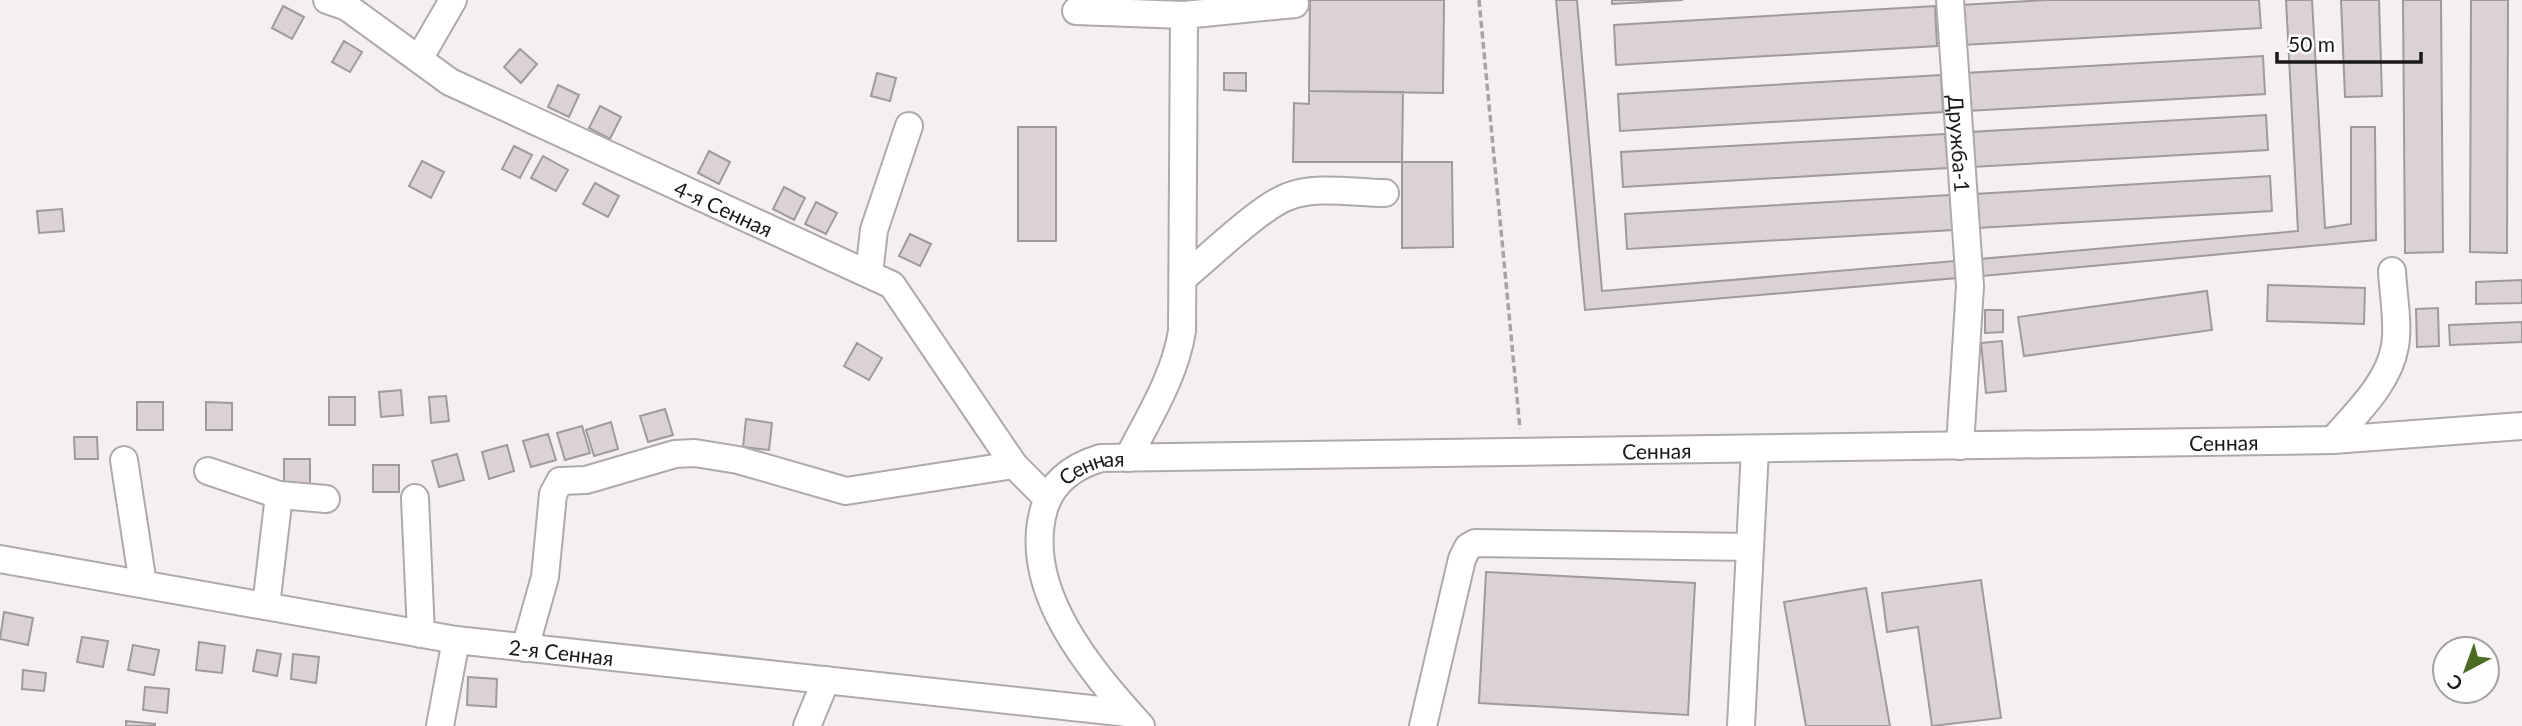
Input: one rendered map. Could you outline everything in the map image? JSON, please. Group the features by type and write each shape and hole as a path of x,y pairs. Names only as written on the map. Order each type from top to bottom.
{"street":[{"name":"4-я Сенная","path":"327,0 347,7 450,82 892,285 1014,466 1047,498"},
{"path":"419,59 453,0"},
{"name":"Дружба-1","path":"1950,0 1970,286 1960,446"},
{"path":"1076,11 1184,15 1295,4"},
{"path":"1128,458 1179,353 1183,278 1184,15"},
{"path":"869,274 874,230 909,126"},
{"path":"1183,278 1268,208 1287,197 1308,192 1385,193"},
{"path":"2333,440 2380,384 2389,366 2396,345 2392,271"},
{"name":"Сенная","path":"1134,720 1075,643 1050,594 1039,548 1039,525 1047,498 1077,465 1101,458 2333,440 2522,426"},
{"path":"1741,726 1755,449"},
{"path":"525,648 545,577 553,494 560,481 586,480 675,454 695,453 738,460 846,491 1014,466"},
{"path":"124,460 143,584"},
{"path":"208,471 279,495 326,499"},
{"path":"265,606 279,495"},
{"path":"415,498 421,634"},
{"path":"1423,726 1462,559 1468,547 1475,543 1750,547"},
{"name":"2-я Сенная","path":"0,559 456,640 826,680 1134,720"},
{"path":"440,726 456,640"},
{"path":"807,726 826,680"}],"path":[{"path":"1479,0 1522,452"}],"building":[{"path":"1310,0 1444,0 1443,93 1309,91"},
{"path":"1556,0 1577,0 1602,291 1955,261 1957,278 1585,310"},
{"path":"1612,0 1683,0 1612,4"},
{"path":"2047,0 2259,0 2261,28 1962,45 1960,5"},
{"path":"2286,0 2312,0 2325,228 2351,224 2351,127 2375,127 2376,240 1982,276 1980,259 2298,231"},
{"path":"2341,0 2379,0 2382,96 2345,97"},
{"path":"2403,0 2441,0 2443,252 2405,253"},
{"path":"2471,0 2508,0 2507,253 2470,252"},
{"path":"283,6 304,17 292,39 272,28"},
{"path":"1935,6 1937,46 1616,65 1614,25"},
{"path":"344,41 362,52 350,72 332,62"},
{"path":"520,49 537,64 521,83 504,67"},
{"path":"2263,56 2265,94 1967,111 1965,73"},
{"path":"877,73 896,78 890,101 871,96"},
{"path":"1224,73 1246,73 1246,91 1224,90"},
{"path":"1941,75 1943,112 1620,131 1618,94"},
{"path":"558,85 579,95 569,117 548,107"},
{"path":"1309,91 1403,92 1402,162 1293,162 1294,103 1309,104"},
{"path":"600,106 621,117 610,139 589,128"},
{"path":"2266,115 2268,150 1972,167 1970,132"},
{"path":"1018,127 1056,127 1056,241 1018,241"},
{"path":"1945,134 1948,168 1623,187 1621,152"},
{"path":"514,146 532,155 520,178 502,169"},
{"path":"709,151 730,162 719,184 698,173"},
{"path":"543,156 568,170 556,191 531,178"},
{"path":"422,161 444,172 431,198 409,186"},
{"path":"1402,162 1452,162 1453,247 1402,248"},
{"path":"2270,176 2272,211 1977,228 1975,194"},
{"path":"595,183 619,196 608,217 583,204"},
{"path":"784,187 805,198 794,220 773,209"},
{"path":"1950,195 1953,230 1627,249 1625,214"},
{"path":"816,202 837,213 826,234 805,224"},
{"path":"62,209 64,231 39,233 37,211"},
{"path":"910,234 931,244 920,266 899,256"},
{"path":"2522,280 2522,303 2476,304 2476,282"},
{"path":"2268,285 2365,288 2364,324 2267,321"},
{"path":"2207,291 2212,330 2024,356 2018,317"},
{"path":"2438,308 2439,346 2417,347 2416,309"},
{"path":"1985,310 2003,310 2003,332 1985,333"},
{"path":"2522,322 2522,342 2450,345 2449,325"},
{"path":"2002,341 2006,391 1986,393 1981,343"},
{"path":"857,343 882,358 869,380 844,366"},
{"path":"401,390 403,415 381,417 379,392"},
{"path":"446,396 449,421 431,423 429,397"},
{"path":"329,397 355,397 355,425 329,425"},
{"path":"137,402 163,402 163,430 137,430"},
{"path":"206,402 232,403 232,430 206,430"},
{"path":"665,409 673,435 648,442 640,416"},
{"path":"746,419 772,423 769,450 743,447"},
{"path":"611,422 618,449 594,456 586,430"},
{"path":"582,426 590,453 565,460 557,433"},
{"path":"548,434 556,460 531,467 523,441"},
{"path":"74,437 97,437 98,459 75,459"},
{"path":"507,445 514,471 489,479 482,452"},
{"path":"457,454 464,480 439,487 432,461"},
{"path":"284,459 310,459 310,487 284,487"},
{"path":"373,465 399,465 399,492 373,492"},
{"path":"1486,572 1695,583 1688,715 1479,703"},
{"path":"1981,580 2001,718 1932,726 1918,627 1887,632 1882,593"},
{"path":"1866,588 1890,726 1806,726 1784,602"},
{"path":"4,612 33,618 28,645 0,639"},
{"path":"82,637 108,641 103,667 77,662"},
{"path":"199,642 225,646 222,673 196,670"},
{"path":"133,645 159,650 154,675 128,670"},
{"path":"257,650 281,654 277,676 253,671"},
{"path":"293,654 319,657 316,683 291,679"},
{"path":"23,670 46,673 44,691 22,689"},
{"path":"468,677 497,679 496,707 467,705"},
{"path":"145,687 169,689 167,713 143,710"},
{"path":"126,721 155,724 155,726 126,726"}]}
